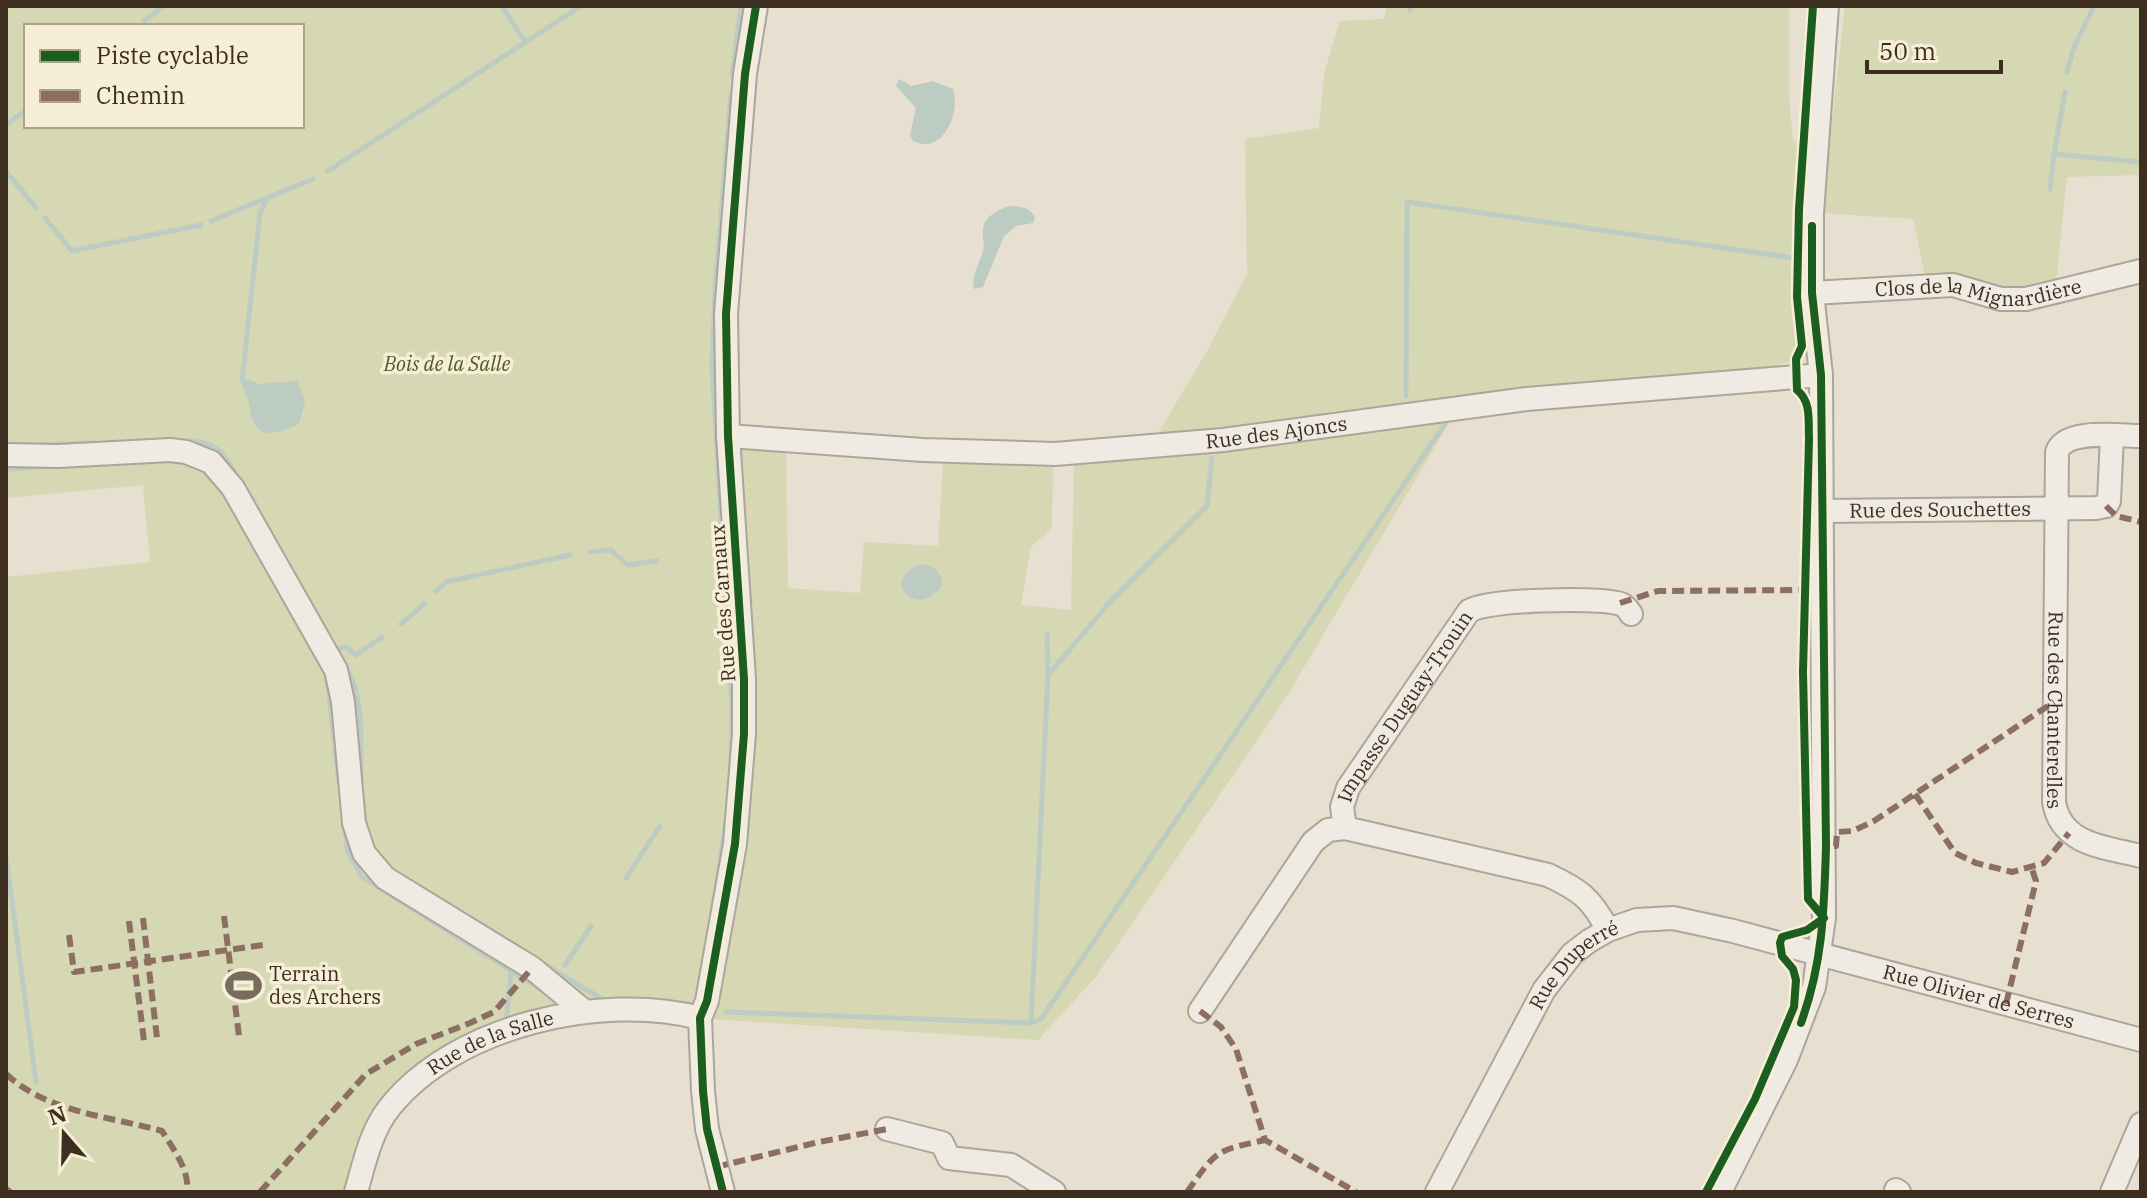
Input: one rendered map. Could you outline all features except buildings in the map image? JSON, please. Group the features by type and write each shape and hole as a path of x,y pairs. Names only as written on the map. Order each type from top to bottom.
{"street":[{"name":"Rue des Carnaux","path":"723,1192 707,1129 700,1018 707,1001 735,844 744,734 744,679 725,349 745,74 756,6"},
{"path":"1720,1192 1786,1060 1814,987 1824,918 1826,828 1821,375 1812,293 1812,202 1827,6"},
{"name":"Clos de la Mignardière","path":"1812,293 1953,285 2001,299 2026,299 2141,271"},
{"name":"Rue des Ajoncs","path":"728,436 923,450 1055,454 1223,440 1527,399 1821,375"},
{"name":"Rue des Souchettes","path":"1822,511 2106,506 2109,501 2112,436"},
{"name":"Rue des Souchettes","path":"2056,507 2055,468 2059,446 2071,438 2141,436"},
{"path":"6,455 58,456 170,450 200,456 211,462 233,488 336,670 341,684 354,823 358,840 373,867 403,890 532,968 584,1011"},
{"name":"Rue des Chanterelles","path":"2056,507 2056,815 2063,828 2076,839 2141,856"},
{"name":"Impasse Duguay-Trouin","path":"1345,828 1342,807 1348,788 1469,611 1486,604 1596,601 1620,603 1631,614"},
{"name":"Impasse Duguay-Trouin","path":"1200,1011 1313,842 1328,830 1345,828 1548,875 1586,895 1608,930"},
{"name":"Rue Duperré","path":"1437,1192 1544,990 1572,954 1608,930 1637,920 1673,918 1819,953"},
{"name":"Rue Olivier de Serres","path":"1819,953 2141,1040"},
{"name":"Rue de la Salle","path":"356,1192 370,1146 388,1108 425,1073 492,1037 551,1016 584,1011 644,1011 700,1018"},
{"path":"2112,1192 2141,1124"},
{"path":"887,1129 942,1143 949,1158 1011,1165 1054,1192"}],"green space":[{"name":"Bois de la Salle","path":"6,6 757,6 728,436 786,440 788,588 860,593 864,542 938,546 943,463 1053,467 1052,528 1031,547 1021,605 1071,610 1074,463 1143,459 1208,349 1247,274 1245,139 1319,128 1324,73 1340,21 1384,19 1387,6 1789,6 1789,97 1793,141 1829,146 1845,6 2141,6 2141,175 2067,177 2056,283 2016,290 1926,279 1913,219 1819,213 1798,247 1806,333 1792,362 1743,373 1465,396 1287,696 1095,978 1038,1040 584,1011 492,1037 388,1108 356,1192 6,1192 6,577 150,562 143,485 6,498"}],"shaded area":[{"path":"899,79 911,86 933,81 953,89 952,120 941,137 924,144 913,141 910,135 916,108 896,86"},
{"path":"1010,206 1031,211 1035,217 1033,223 1016,226 1004,236 983,287 974,289 974,275 984,248 984,226 988,218"},
{"path":"248,379 258,384 298,381 305,402 299,424 272,433 260,430 251,416 243,387 242,381"},
{"path":"922,564 937,570 942,585 932,595 913,599 902,587 902,579"}],"waterway":[{"path":"144,21 164,6"},
{"path":"502,6 525,42"},
{"path":"328,171 581,6"},
{"path":"732,76 741,6"},
{"path":"2067,72 2074,47 2094,6"},
{"path":"2054,154 2065,92"},
{"path":"731,94 712,365 732,705 731,759"},
{"path":"6,125 24,112"},
{"path":"2050,189 2054,154 2141,162"},
{"path":"6,171 36,208"},
{"path":"211,221 313,179"},
{"path":"242,381 260,213 268,197"},
{"path":"1406,396 1407,202 1793,258"},
{"path":"45,218 72,251 201,225"},
{"path":"726,1012 1031,1023 1041,1019 1449,418"},
{"path":"179,441 200,442 216,448 238,479"},
{"path":"39,445 93,443"},
{"path":"1031,1023 1048,675 1111,601 1207,506 1212,458"},
{"path":"8,469 51,466"},
{"path":"590,552 611,550 628,565 657,561"},
{"path":"436,591 446,582 570,555"},
{"path":"401,624 424,604"},
{"path":"1047,635 1048,674"},
{"path":"336,650 346,647 356,655 382,637"},
{"path":"345,665 359,707 361,783"},
{"path":"327,677 339,782"},
{"path":"714,902 727,813"},
{"path":"626,878 660,826"},
{"path":"345,828 348,852 362,877 545,992"},
{"path":"6,856 36,1082"},
{"path":"565,965 591,926"},
{"path":"539,961 602,999"},
{"path":"506,1022 511,973"}],"marked path":[{"path":"2106,506 2116,516 2141,522"},
{"path":"1620,603 1658,591 1810,590"},
{"path":"1834,846 1837,832 1853,831 1874,821 2054,702"},
{"path":"1915,794 1955,853 1976,863 2012,872 2044,863 2069,833"},
{"path":"2006,1004 2036,881 2031,866"},
{"path":"224,916 239,1036"},
{"path":"143,918 157,1038"},
{"path":"129,921 144,1041"},
{"path":"69,935 74,972 263,945"},
{"path":"260,1192 366,1074 416,1044 494,1012 532,968"},
{"path":"1200,1011 1221,1027 1236,1049 1265,1140 1356,1192"},
{"path":"6,1074 23,1087 60,1105 162,1131 183,1168 187,1192"},
{"path":"716,1167 887,1129"},
{"path":"1187,1192 1218,1154 1265,1140"},
{"path":"6,1189 10,1192"}],"cycle path":[{"path":"723,1192 707,1129 700,1018 707,1001 735,844 744,734 744,679 728,436 726,314 745,74 756,6"},
{"path":"1706,1192 1755,1099 1794,1007 1796,980 1793,969 1782,956 1782,937 1807,930 1824,918 1808,899 1803,672 1809,419 1805,400 1797,390 1796,359 1802,346 1797,297 1799,209 1813,6"},
{"path":"1801,1023 1818,957 1826,847 1821,375 1812,293 1812,226"}],"place":[{"name":"Terrain des Archers","path":"243,985"}]}
